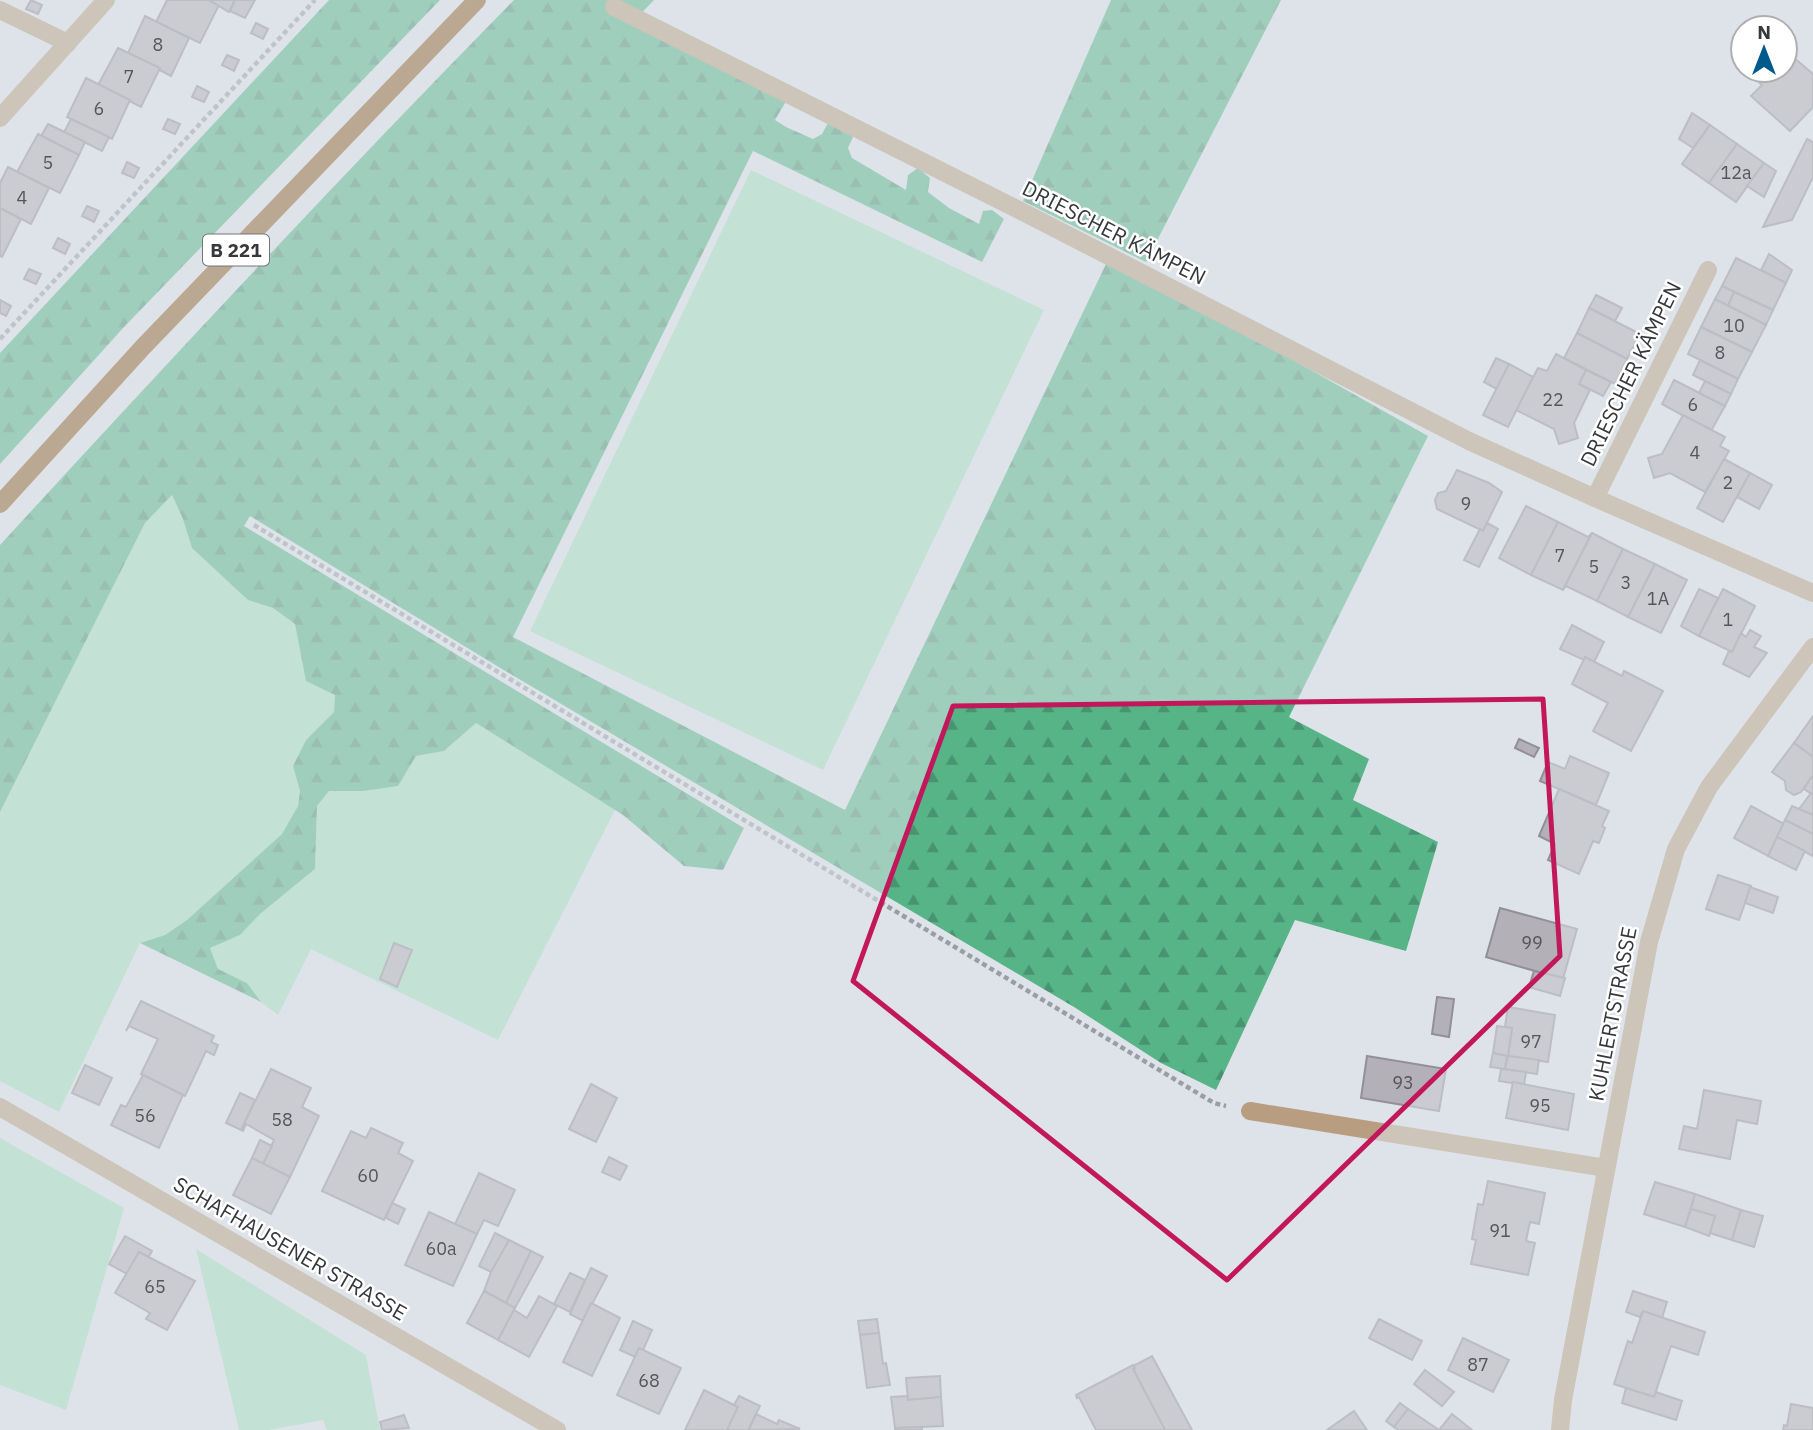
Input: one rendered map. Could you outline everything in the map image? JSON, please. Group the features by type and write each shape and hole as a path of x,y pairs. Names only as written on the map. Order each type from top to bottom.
{"main road":[{"name":"B 221","path":"0,504 143,347 477,0"}],"street":[{"path":"0,118 106,0"},
{"name":"DRIESCHER KÄMPEN","path":"614,8 1469,440 1813,593"},
{"path":"0,10 68,43"},
{"name":"DRIESCHER KÄMPEN","path":"1595,498 1708,270"},
{"name":"KUHLERTSTRASSE","path":"1560,1430 1563,1400 1649,942 1676,849 1709,786 1813,648"},
{"name":"SCHAFHAUSENER STRASSE","path":"0,1107 557,1430"},
{"path":"1250,1111 1606,1168"}],"path":[{"path":"0,340 315,0"},
{"path":"254,525 1214,1103 1250,1111"}],"highlighted area":[{"path":"1543,699 1560,956 1227,1280 853,981 953,706"}],"green space":[{"path":"329,0 440,0 125,326 0,464 0,353"},
{"path":"514,0 654,0 631,24 788,98 775,120 786,127 813,139 822,134 828,123 846,127 853,137 848,148 852,158 906,190 908,175 918,168 930,178 928,192 949,208 979,224 983,211 992,210 1004,219 982,262 753,151 513,637 845,810 1106,264 1240,330 1428,436 1289,717 1369,759 1353,800 1438,842 1406,951 1295,920 1216,1090 1161,1063 1074,1007 502,669 250,516 244,526 744,828 723,870 684,866 623,815 476,723 444,751 416,756 398,786 363,791 329,791 317,806 315,869 260,914 240,935 210,948 218,969 247,983 261,1002 140,943 165,935 187,920 282,834 298,806 300,791 293,766 306,740 334,712 335,695 306,681 295,624 273,608 248,600 192,548 172,495 145,523 0,812 0,545 255,270"},
{"path":"1111,0 1281,0 1146,262 1023,201"},
{"path":"751,170 1044,310 823,770 530,631"},
{"path":"172,495 183,519 248,600 273,608 295,624 300,646 335,695 334,712 306,740 293,766 300,791 298,806 282,834 187,920 165,935 140,943 59,1112 0,1081 0,812 145,523"},
{"path":"476,723 615,810 498,1040 311,949 278,1015 261,1002 247,983 218,969 210,947 240,935 260,914 315,869 317,806 329,791 363,791 416,756 444,751"},
{"path":"0,1138 124,1208 66,1410 0,1385"},
{"path":"196,1249 366,1355 380,1430 327,1430 323,1420 269,1430 239,1430"}],"building":[{"path":"31,0 42,5 38,14 26,9"},
{"path":"167,0 209,0 219,5 200,43 156,22"},
{"path":"209,0 235,0 229,12"},
{"path":"235,0 255,0 245,18 230,11"},
{"path":"145,16 189,38 171,76 128,53"},
{"path":"256,23 268,29 263,39 251,33"},
{"path":"118,48 160,68 141,107 98,85"},
{"path":"227,55 239,60 234,71 222,65"},
{"path":"1799,62 1813,74 1813,107 1790,131 1751,96 1762,85 1799,84"},
{"path":"86,78 130,100 112,139 67,117"},
{"path":"197,86 209,92 204,102 192,97"},
{"path":"1692,113 1710,125 1693,148 1679,139"},
{"path":"71,119 109,137 102,151 64,132"},
{"path":"168,119 180,124 175,134 163,129"},
{"path":"48,124 85,142 79,155 41,136"},
{"path":"1710,125 1737,144 1709,183 1682,164"},
{"path":"38,134 79,155 60,193 17,172"},
{"path":"1807,139 1813,142 1813,177 1792,220 1763,227"},
{"path":"1737,144 1764,163 1736,202 1709,183"},
{"path":"127,162 139,168 134,178 122,173"},
{"path":"1764,163 1776,171 1764,197 1747,186"},
{"path":"8,167 49,188 31,224 0,208 0,183"},
{"path":"87,206 99,211 94,222 82,216"},
{"path":"0,208 21,219 2,257 0,256"},
{"path":"58,238 70,244 65,254 53,248"},
{"path":"1769,254 1792,270 1786,283 1761,270"},
{"path":"1736,258 1786,283 1773,310 1722,286"},
{"path":"29,269 41,274 36,284 24,279"},
{"path":"1722,286 1734,292 1728,306 1715,299"},
{"path":"1734,292 1773,310 1766,325 1728,306"},
{"path":"1596,295 1622,308 1615,321 1589,308"},
{"path":"1715,299 1766,325 1752,352 1701,327"},
{"path":"0,300 11,306 6,316 0,313"},
{"path":"1589,308 1640,334 1627,359 1577,333"},
{"path":"1701,327 1752,352 1738,379 1688,354"},
{"path":"1577,333 1627,359 1615,384 1564,358"},
{"path":"1556,354 1586,370 1579,384 1590,390 1574,423 1578,438 1559,444 1554,429 1516,410 1538,368 1547,371"},
{"path":"1496,358 1509,364 1497,389 1484,382"},
{"path":"1700,360 1738,379 1731,394 1693,375"},
{"path":"1509,364 1533,377 1508,427 1483,415"},
{"path":"1586,370 1611,382 1603,396 1579,384"},
{"path":"1674,380 1725,406 1711,431 1662,404"},
{"path":"1705,381 1731,394 1725,406 1699,393"},
{"path":"1683,415 1725,437 1720,446 1729,451 1705,492 1670,473 1654,478 1648,458 1662,454"},
{"path":"1724,459 1750,473 1723,522 1697,508"},
{"path":"1457,470 1489,483 1502,492 1483,531 1437,509 1435,500 1438,493 1446,491"},
{"path":"1750,473 1772,485 1759,509 1737,497"},
{"path":"1526,506 1558,522 1531,575 1499,558"},
{"path":"1558,522 1588,537 1592,533 1563,590 1531,575"},
{"path":"1487,523 1498,529 1479,567 1464,560 1480,529 1483,531"},
{"path":"1592,533 1623,549 1597,601 1566,586 1563,590"},
{"path":"1623,549 1655,564 1628,617 1597,601"},
{"path":"1655,564 1687,580 1661,633 1628,617"},
{"path":"1699,589 1718,598 1699,636 1681,626"},
{"path":"1723,589 1755,606 1732,652 1699,636"},
{"path":"1572,625 1604,642 1594,662 1560,649"},
{"path":"1750,630 1761,636 1754,647 1767,653 1749,677 1723,664 1741,633 1746,637"},
{"path":"1585,657 1622,676 1624,671 1663,691 1631,751 1593,731 1608,703 1572,684"},
{"path":"1813,716 1813,757 1794,743"},
{"path":"1519,739 1539,748 1534,757 1515,748"},
{"path":"1794,743 1813,757 1813,775 1801,792 1794,795 1786,790 1785,781 1772,772"},
{"path":"1570,756 1609,773 1596,805 1540,781 1548,762 1565,769"},
{"path":"1813,775 1813,795 1804,789"},
{"path":"1559,789 1609,811 1602,826 1605,828 1599,843 1593,841 1579,874 1548,860 1555,844 1539,836"},
{"path":"1811,793 1813,795 1813,815 1799,809"},
{"path":"1751,806 1784,824 1768,856 1734,838"},
{"path":"1792,806 1813,815 1813,834 1785,820"},
{"path":"1785,820 1813,834 1813,856 1777,837"},
{"path":"1777,837 1805,851 1796,870 1768,856"},
{"path":"1718,875 1751,886 1739,920 1706,909"},
{"path":"1750,887 1778,897 1773,913 1745,903"},
{"path":"1500,908 1577,929 1563,979 1486,957"},
{"path":"394,943 412,950 397,987 380,979"},
{"path":"1534,971 1565,978 1560,996 1529,987"},
{"path":"1437,997 1454,999 1449,1037 1432,1034"},
{"path":"141,1001 214,1036 211,1042 218,1045 214,1055 206,1051 185,1096 141,1074 158,1039 129,1026 126,1031"},
{"path":"1508,1007 1555,1015 1548,1062 1508,1056 1512,1028 1505,1027"},
{"path":"1497,1026 1512,1028 1508,1056 1493,1053"},
{"path":"1493,1053 1507,1056 1505,1069 1490,1067"},
{"path":"1367,1056 1446,1069 1439,1111 1361,1098"},
{"path":"1508,1056 1539,1060 1537,1074 1505,1069"},
{"path":"85,1065 112,1078 99,1105 72,1093"},
{"path":"271,1069 311,1088 302,1107 319,1116 290,1177 263,1164 274,1140 246,1124 243,1131 241,1130"},
{"path":"1501,1069 1526,1072 1524,1085 1499,1081"},
{"path":"143,1075 183,1095 159,1148 111,1125 121,1105 126,1107"},
{"path":"1513,1082 1574,1094 1568,1130 1506,1118"},
{"path":"591,1084 617,1098 596,1142 569,1129"},
{"path":"1704,1090 1761,1101 1757,1124 1737,1120 1730,1159 1679,1149 1684,1126 1697,1129"},
{"path":"240,1093 255,1100 241,1130 226,1123"},
{"path":"371,1128 403,1143 398,1153 413,1161 384,1220 322,1191 351,1131 366,1138"},
{"path":"260,1140 272,1146 263,1164 252,1158"},
{"path":"609,1157 627,1166 620,1180 602,1172"},
{"path":"252,1158 290,1177 271,1214 233,1195"},
{"path":"479,1173 515,1190 498,1226 484,1220 477,1234 455,1224"},
{"path":"1488,1181 1545,1193 1539,1224 1530,1222 1526,1241 1535,1243 1528,1275 1471,1264 1476,1240 1472,1239 1478,1204 1483,1205"},
{"path":"1655,1182 1695,1194 1685,1227 1644,1214"},
{"path":"1695,1194 1741,1210 1732,1240 1710,1233 1715,1216 1691,1209"},
{"path":"392,1203 405,1209 398,1224 386,1218"},
{"path":"1691,1209 1715,1216 1709,1236 1685,1227"},
{"path":"1741,1210 1763,1216 1754,1247 1732,1240"},
{"path":"429,1212 477,1234 453,1286 405,1265"},
{"path":"495,1233 509,1240 493,1273 479,1266"},
{"path":"125,1236 152,1251 148,1258 139,1252 127,1274 109,1264"},
{"path":"509,1240 531,1251 506,1303 484,1291"},
{"path":"531,1251 543,1257 515,1308 506,1303"},
{"path":"139,1252 195,1281 167,1330 146,1319 150,1313 115,1293"},
{"path":"591,1268 607,1276 583,1321 570,1314"},
{"path":"570,1273 585,1280 570,1312 554,1304"},
{"path":"484,1291 515,1308 498,1340 467,1323"},
{"path":"1633,1291 1667,1302 1662,1318 1643,1311 1640,1317 1626,1312"},
{"path":"539,1296 557,1306 529,1357 498,1340 514,1310 527,1318"},
{"path":"591,1303 620,1318 592,1376 563,1362"},
{"path":"1643,1311 1705,1332 1698,1355 1671,1346 1654,1397 1614,1384 1628,1341 1632,1343"},
{"path":"877,1319 879,1333 860,1335 858,1321"},
{"path":"1379,1319 1422,1341 1412,1360 1369,1338"},
{"path":"633,1321 652,1330 643,1350 639,1348 635,1357 620,1350"},
{"path":"879,1333 883,1364 886,1363 890,1385 867,1388 860,1335"},
{"path":"1463,1338 1509,1360 1493,1392 1448,1370"},
{"path":"639,1348 681,1368 659,1414 617,1395"},
{"path":"1152,1356 1192,1430 1165,1430 1133,1369 1133,1366"},
{"path":"1133,1365 1165,1430 1096,1430 1076,1395"},
{"path":"1425,1370 1454,1392 1442,1406 1414,1384"},
{"path":"940,1376 941,1397 908,1400 906,1378"},
{"path":"1626,1388 1654,1397 1656,1392 1682,1401 1676,1420 1622,1403"},
{"path":"704,1390 738,1407 727,1430 685,1430"},
{"path":"739,1396 760,1406 748,1430 727,1430 738,1407 734,1405"},
{"path":"908,1396 908,1400 941,1397 943,1426 895,1428 891,1397"},
{"path":"1400,1403 1408,1409 1394,1427 1386,1421"},
{"path":"1791,1404 1813,1408 1813,1430 1783,1430 1784,1425 1787,1426"},
{"path":"1408,1409 1439,1430 1398,1430 1394,1427"},
{"path":"1354,1411 1367,1430 1327,1430"},
{"path":"756,1414 777,1424 779,1420 800,1429 749,1430"},
{"path":"1452,1414 1472,1430 1439,1430"},
{"path":"404,1415 409,1428 382,1430 380,1422"},
{"path":"922,1427 922,1430 895,1430 895,1428"}]}
